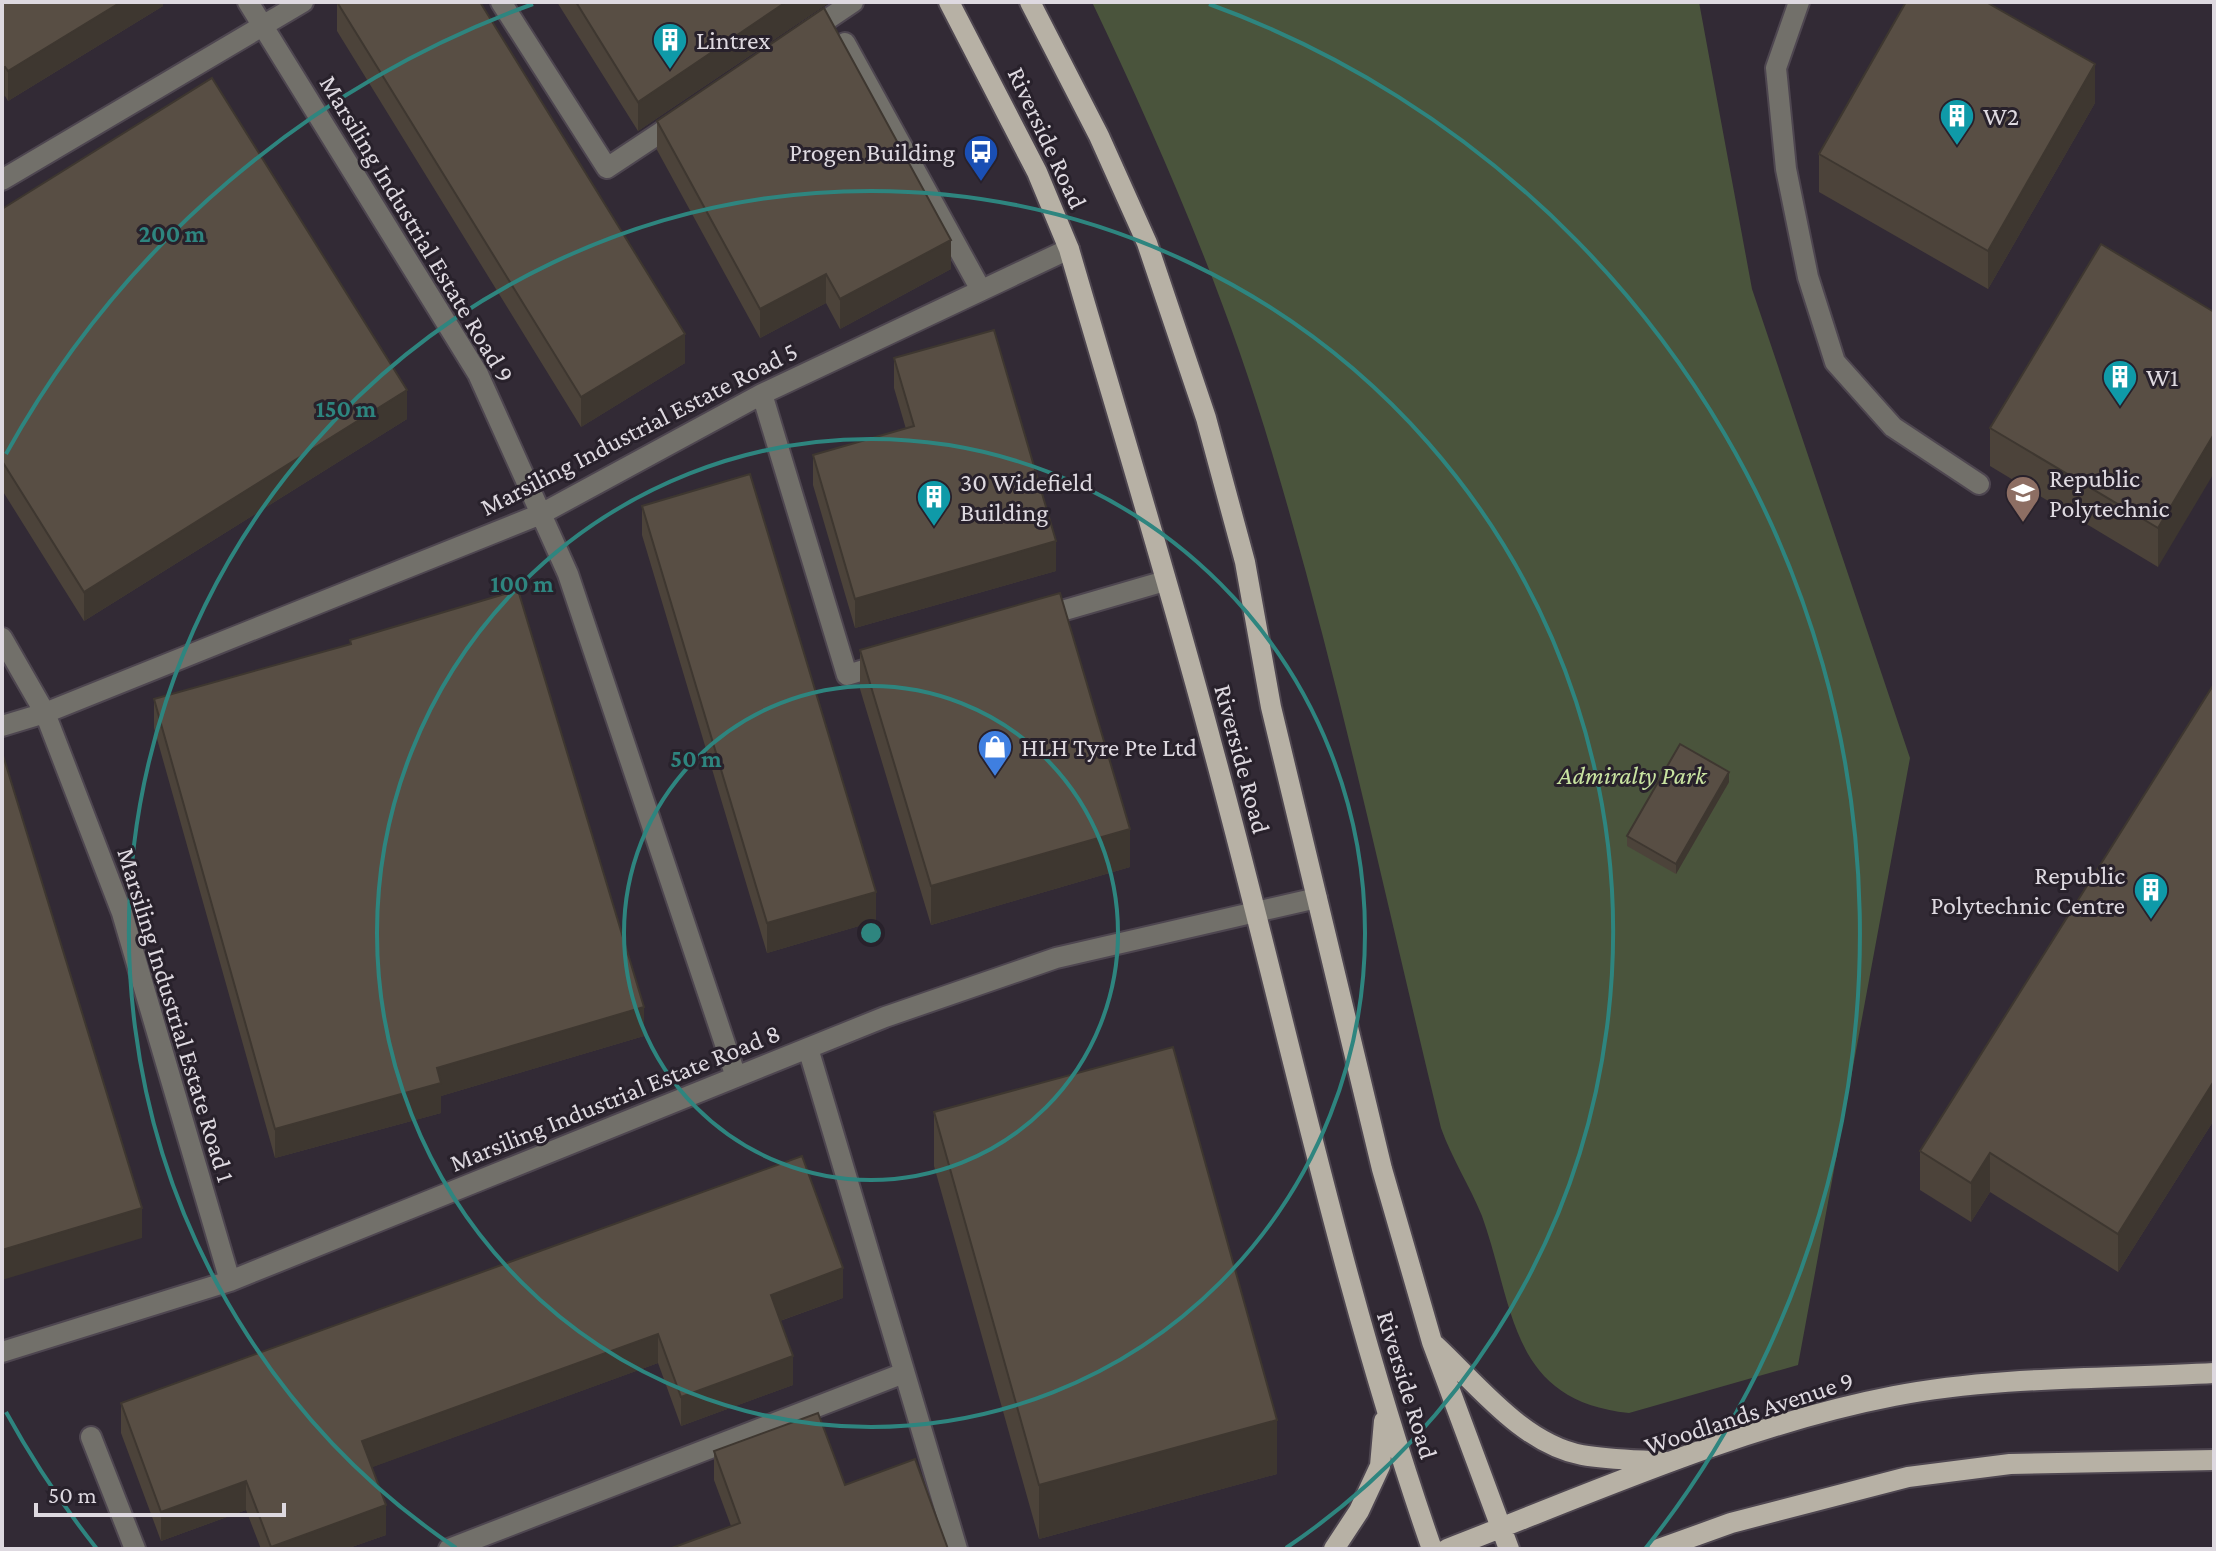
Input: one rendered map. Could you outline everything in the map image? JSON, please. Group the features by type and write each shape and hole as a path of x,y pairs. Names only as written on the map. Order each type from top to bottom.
{"main road":[{"name":"Riverside Road","path":"949,2 1024,144 1069,249 1213,745 1385,1412 1432,1549"},
{"name":"Riverside Road","path":"1030,2 1099,136 1147,243 1206,418 1245,562 1271,707 1382,1169 1432,1342 1509,1549"},
{"path":"1432,1342 1520,1424 1556,1446 1581,1455 1672,1463"},
{"name":"Woodlands Avenue 9","path":"1447,1549 1789,1422 1895,1396 2007,1383 2214,1373"},
{"path":"1334,1549 1359,1511 1380,1466 1385,1412"},
{"path":"1659,1549 1731,1523 1908,1477 2010,1464 2214,1460"},
{"path":"1702,1549 1731,1523"}],"lane":[{"name":"Marsiling Industrial Estate Road 9","path":"248,2 478,374 568,574 736,1077"},
{"path":"2,180 303,2"},
{"path":"501,2 607,168 698,107"},
{"path":"789,46 853,2"},
{"path":"1799,2 1776,68 1786,169 1808,277 1835,362 1893,427 1979,484"},
{"path":"845,43 981,290"},
{"name":"Marsiling Industrial Estate Road 5","path":"2,726 45,713 541,514 762,394 1069,249"},
{"path":"762,394 847,675 907,657"},
{"path":"1027,621 1165,581"},
{"name":"Marsiling Industrial Estate Road 1","path":"2,638 45,713 122,913 230,1281"},
{"name":"Marsiling Industrial Estate Road 8","path":"2,1352 230,1281 808,1048 1056,958 1317,898"},
{"path":"808,1048 957,1549"},
{"path":"449,1549 904,1373"},
{"path":"91,1437 135,1549"}],"green space":[{"name":"Admiralty Park","path":"1092,2 1699,2 1752,289 1910,758 1798,1365 1629,1413 1590,1405 1560,1390 1538,1369 1523,1344 1511,1315 1482,1216 1441,1128 1321,628 1257,404 1193,229"}],"building":[{"path":"2,2 121,2 8,71 2,68"},
{"path":"337,2 480,2 685,334 581,397"},
{"path":"576,2 786,2 638,102"},
{"name":"W2","path":"1906,2 1986,2 2095,64 1988,251 1819,154"},
{"path":"824,8 951,240 840,299 826,274 760,309 657,121"},
{"path":"212,78 407,390 84,592 2,461 2,209"},
{"name":"W1","path":"2101,244 2214,312 2214,434 2158,528 1990,428"},
{"name":"30 Widefield Building","path":"994,330 1056,541 855,599 813,455 914,426 894,358"},
{"path":"750,474 876,892 767,923 642,506"},
{"path":"518,590 644,1007 437,1068 441,1083 275,1129 154,699 351,644 350,640"},
{"name":"HLH Tyre Pte Ltd","path":"1060,593 1130,829 931,886 860,650"},
{"name":"Republic Polytechnic Centre","path":"2214,684 2214,1081 2118,1234 1990,1153 1971,1183 1920,1151"},
{"path":"1680,744 1729,772 1676,864 1627,836"},
{"path":"2,752 142,1208 2,1250"},
{"path":"1173,1047 1277,1420 1039,1485 934,1112"},
{"path":"802,1156 843,1268 771,1295 793,1356 681,1397 658,1334 362,1441 386,1505 271,1547 246,1481 161,1512 121,1403"},
{"path":"818,1413 845,1485 915,1459 948,1549 669,1549 740,1523 714,1451"}],"place":[{"name":"Lintrex","path":"670,71"},
{"name":"W2","path":"1957,147"},
{"name":"Progen Building","path":"981,183"},
{"name":"W1","path":"2120,408"},
{"name":"Republic Polytechnic","path":"2023,524"},
{"name":"30 Widefield Building","path":"934,528"},
{"name":"HLH Tyre Pte Ltd","path":"995,778"},
{"name":"Republic Polytechnic Centre","path":"2151,921"}]}
